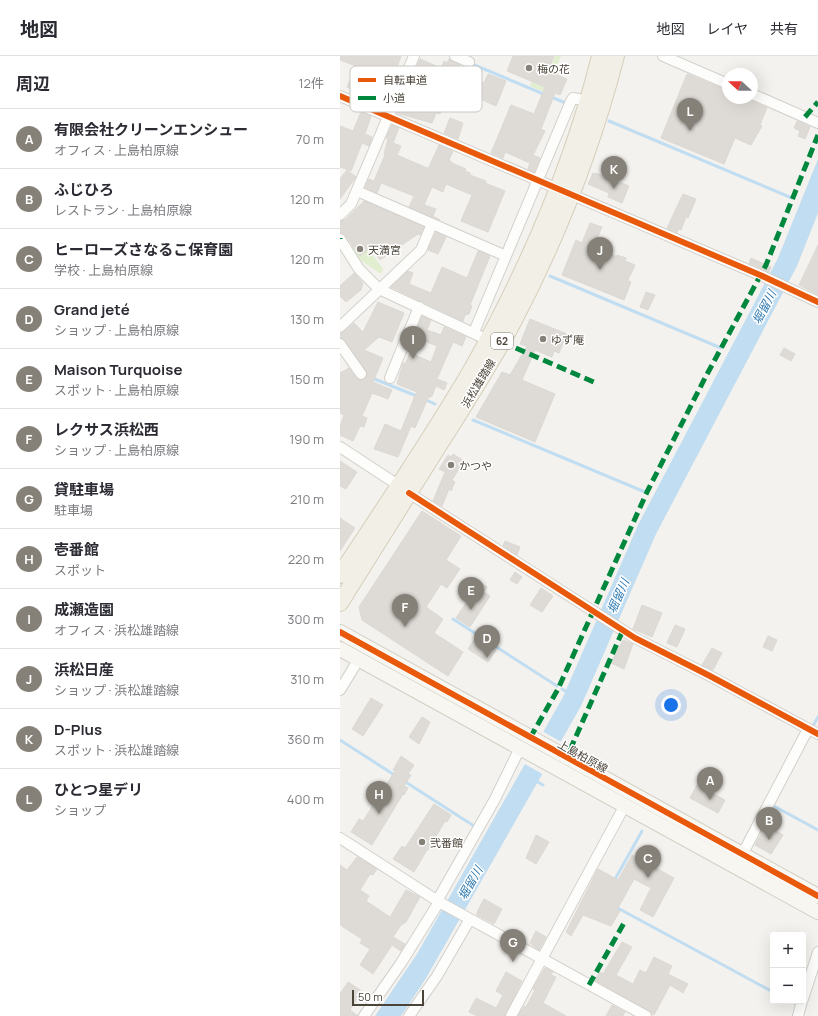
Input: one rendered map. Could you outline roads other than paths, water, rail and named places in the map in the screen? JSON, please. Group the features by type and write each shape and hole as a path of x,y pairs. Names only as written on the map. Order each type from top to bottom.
{"main road":[{"name":"浜松雄踏線","path":"340,575 404,489 480,380 507,332 541,264 564,191 600,56"},
{"name":"浜松雄踏線","path":"340,603 488,340 523,268 564,191 596,124 616,56"}],"street":[{"path":"410,66 414,56"},
{"path":"455,56 469,62"},
{"path":"663,56 722,81"},
{"path":"340,96 350,100"},
{"path":"758,97 818,123"},
{"path":"474,332 571,101 574,98 578,98 588,101"},
{"path":"378,112 762,276 791,291 818,302"},
{"path":"340,215 350,207 390,112"},
{"path":"357,191 506,256"},
{"path":"340,327 421,250 432,224"},
{"path":"340,239 359,269 379,289 474,332 488,340"},
{"path":"390,378 419,307"},
{"path":"340,344 361,374"},
{"path":"340,447 650,647 710,676 818,734"},
{"name":"上島柏原線","path":"340,632 526,746"},
{"name":"上島柏原線","path":"340,649 526,746 559,761 742,854 818,896"},
{"path":"340,690 359,659"},
{"path":"742,854 808,729"},
{"path":"364,1016 401,962 439,902 526,746"},
{"name":"上島柏原線","path":"559,761 625,805 818,912"},
{"path":"511,1016 625,805"},
{"path":"340,838 439,902 646,1016"},
{"path":"409,1016 437,976 469,919"},
{"path":"806,990 818,952"},
{"path":"798,1016 802,1004"}],"water":[{"name":"堀留川","path":"818,159 818,213 797,266 656,534 581,706 425,980 401,1016 375,1016 417,954 563,697 638,525 778,258"}],"waterway":[{"path":"472,64 477,66"},
{"path":"482,68 546,95"},
{"path":"551,97 566,103"},
{"path":"609,121 792,198"},
{"path":"550,276 721,348"},
{"path":"372,378 419,397"},
{"path":"424,399 435,404"},
{"path":"473,420 645,492"},
{"path":"453,619 557,686"},
{"path":"562,689 569,693"},
{"path":"813,726 818,717"},
{"path":"340,740 396,776"},
{"path":"404,781 474,826"},
{"path":"536,781 543,785"},
{"path":"772,805 818,830"},
{"path":"614,881 642,831"},
{"path":"614,906 770,990"}],"place":[{"name":"梅の花","path":"529,68"},
{"name":"ひとつ星デリ","path":"690,131"},
{"name":"D-Plus","path":"614,189"},
{"name":"天満宮","path":"360,249"},
{"name":"浜松日産","path":"600,270"},
{"name":"ゆず庵","path":"543,339"},
{"name":"成瀬造園","path":"413,359"},
{"name":"かつや","path":"451,465"},
{"name":"Maison Turquoise","path":"471,610"},
{"name":"レクサス浜松西","path":"405,627"},
{"name":"Grand jeté","path":"487,658"},
{"name":"有限会社クリーンエンシュー","path":"710,800"},
{"name":"壱番館","path":"379,814"},
{"name":"ふじひろ","path":"769,840"},
{"name":"弐番館","path":"422,842"},
{"name":"ヒーローズさなるこ保育園","path":"648,878"},
{"name":"貸駐車場","path":"513,962"}]}
